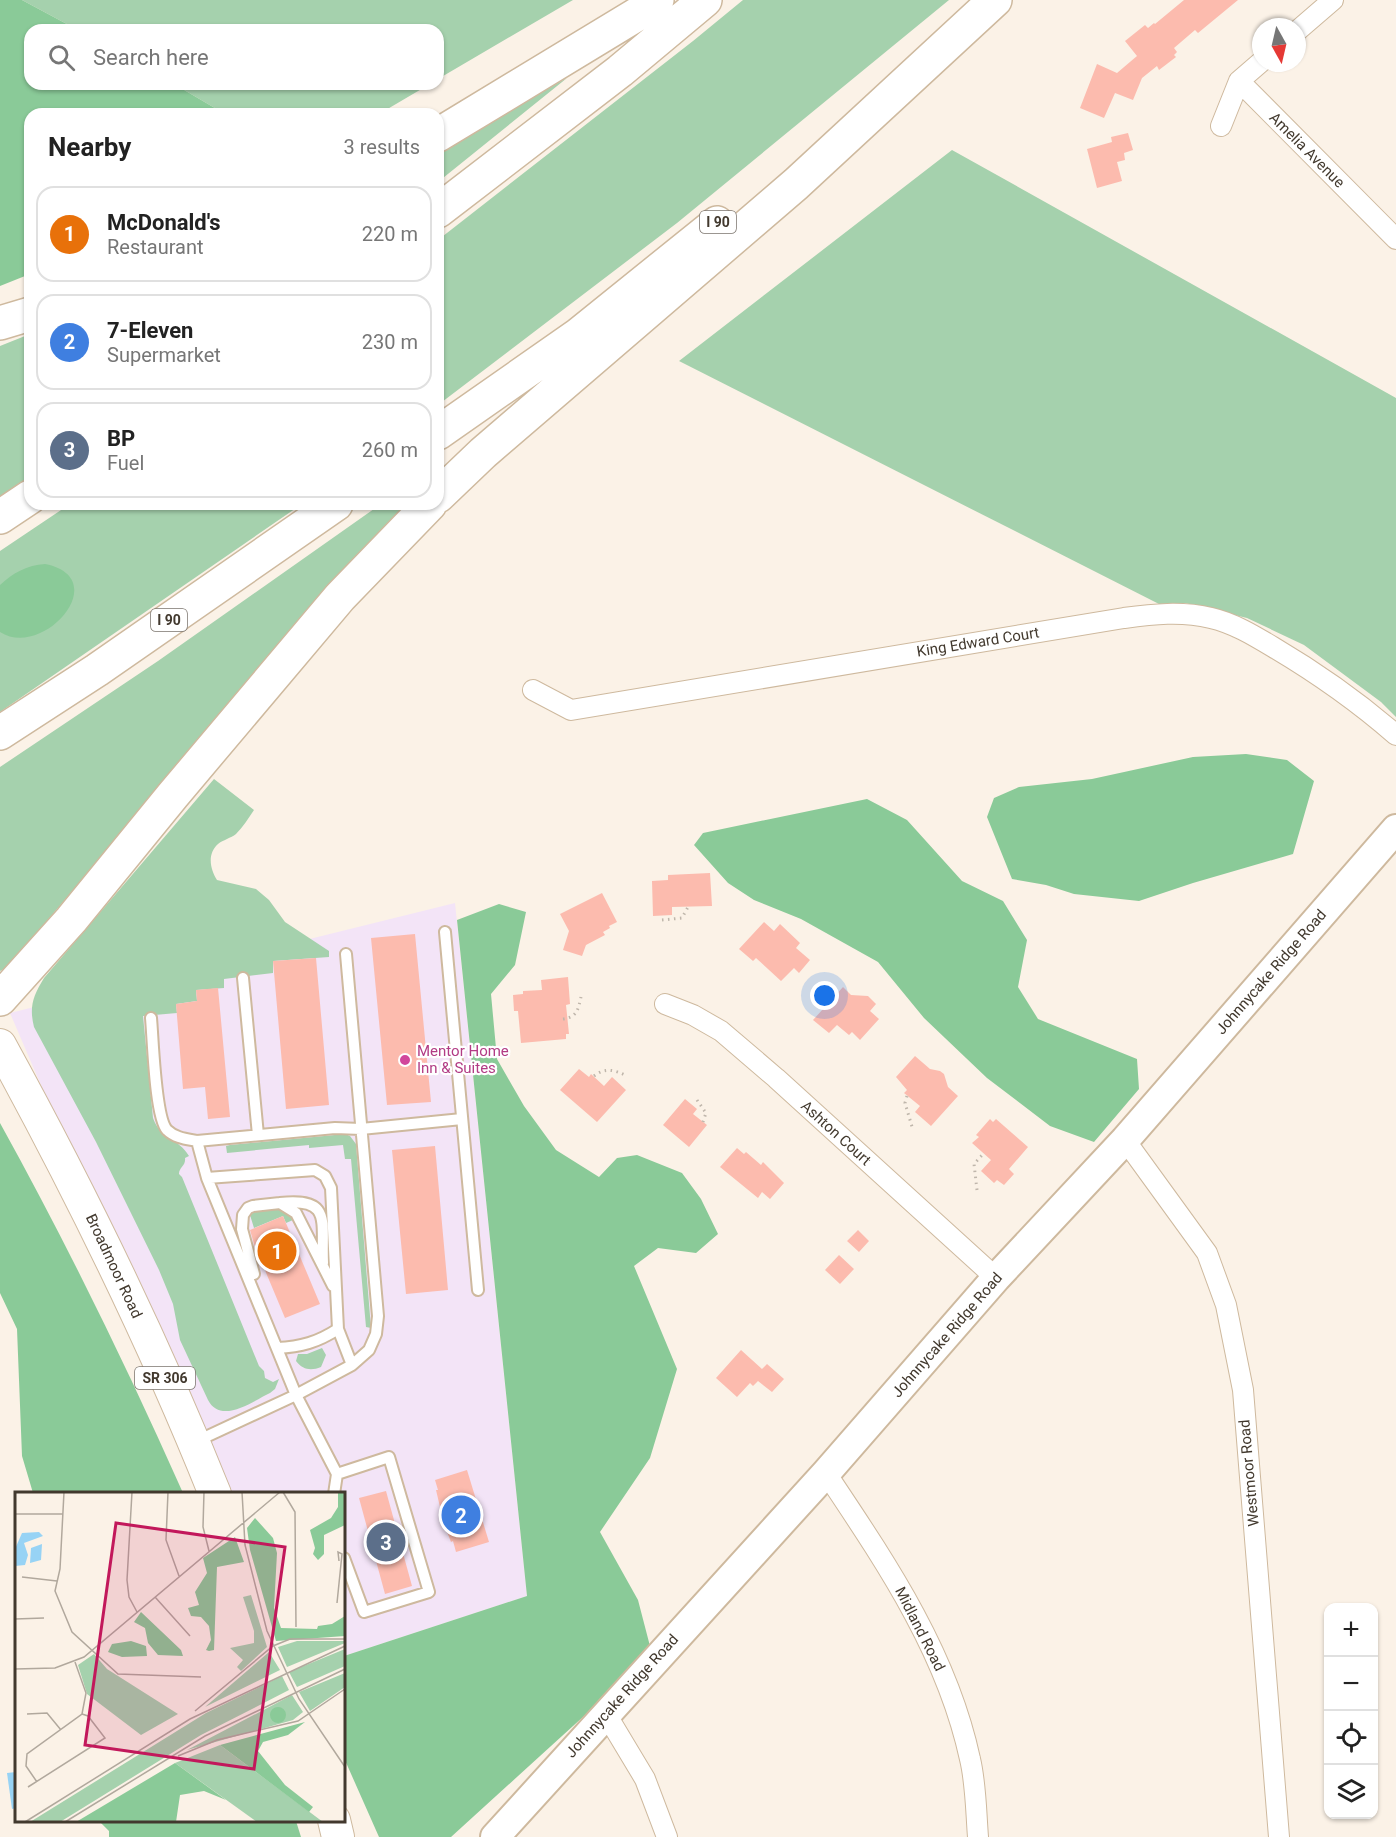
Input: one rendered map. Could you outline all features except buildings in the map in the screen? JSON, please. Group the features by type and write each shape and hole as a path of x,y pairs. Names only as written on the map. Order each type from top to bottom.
{"highway":[{"path":"444,131 641,12 657,0"},
{"path":"444,206 620,71 705,0"},
{"name":"I 90","path":"444,428 578,334 879,94 990,0"},
{"path":"444,490 483,453 796,184 995,0"},
{"path":"0,323 24,316"},
{"path":"0,517 24,501"},
{"name":"I 90","path":"0,734 97,670 327,510"},
{"path":"0,999 71,920 172,795 340,597 424,510"}],"main road":[{"name":"Johnnycake Ridge Road","path":"495,1837 826,1473 996,1278 1125,1140 1396,829"},
{"name":"Broadmoor Road","path":"0,1045 51,1138 114,1263 214,1492"},
{"path":"334,1822 338,1837"}],"street":[{"path":"1306,23 1333,0"},
{"path":"1221,126 1239,81 1252,70"},
{"name":"Amelia Avenue","path":"1239,81 1396,239"},
{"name":"King Edward Court","path":"533,690 571,710 1124,618 1187,614 1210,617 1240,628 1327,680 1365,707 1396,735"},
{"name":"Ashton Court","path":"665,1004 693,1015 721,1031 996,1278"},
{"name":"Westmoor Road","path":"1125,1140 1207,1253 1226,1305 1243,1390 1279,1837"},
{"name":"Midland Road","path":"826,1473 888,1566 933,1648 951,1695 971,1760 978,1837"},
{"path":"606,1714 645,1779 667,1837"}],"lane":[{"path":"445,932 478,1290"},
{"path":"194,1443 296,1395 352,1365 369,1350 376,1334 378,1316 346,954"},
{"path":"243,978 258,1135"},
{"path":"151,1018 159,1113 166,1129 180,1138 197,1141 462,1119"},
{"path":"197,1141 207,1178 296,1395 337,1474 334,1492"},
{"path":"207,1178 315,1170 326,1176 331,1188 338,1329 352,1365"},
{"path":"263,1311 241,1221 245,1212 253,1206 301,1201 310,1203 321,1215 323,1266"},
{"path":"280,1203 296,1213 336,1292"},
{"path":"277,1348 312,1343 338,1329"},
{"path":"337,1474 389,1457 429,1592 364,1612 345,1560"}],"path":[{"path":"662,920 682,918 688,907"},
{"path":"563,1019 576,1014 581,998"},
{"path":"594,1077 604,1070 627,1076"},
{"path":"907,1096 905,1103 913,1130"},
{"path":"697,1100 706,1113 703,1122"},
{"path":"976,1190 974,1164 984,1153"}],"shaded area":[{"path":"455,903 527,1596 345,1656 345,1492 216,1492 10,1013"}],"green space":[{"path":"0,0 22,0 67,24 24,24 24,90 184,90 215,108 24,108 24,276 0,286"},
{"path":"22,0 573,0 444,75 444,24 67,24"},
{"path":"743,0 949,0 677,223 444,400 444,235"},
{"path":"567,78 444,177 444,146"},
{"path":"184,90 420,90 389,108 215,108"},
{"path":"952,150 1396,398 1396,717 1381,702 1304,645 1247,618 1185,603 1159,604 679,361"},
{"path":"24,336 24,480 0,497 0,346"},
{"path":"61,510 293,510 0,712 0,551"},
{"path":"372,510 407,510 172,773 8,967 0,971 0,767 158,661"},
{"path":"45,564 65,572 74,584 73,599 65,614 52,626 35,635 17,638 0,632 0,585 21,570"},
{"path":"1246,754 1287,760 1314,781 1293,854 1139,901 1074,894 1046,885 1012,879 987,817 994,798 1019,787 1092,779 1193,757"},
{"path":"214,779 254,810 236,834 218,844 212,852 211,866 217,880 256,889 269,900 285,922 329,951 329,957 273,961 273,973 224,979 224,988 196,990 197,1001 176,1004 177,1013 143,1016 153,1118 165,1136 180,1145 189,1156 185,1158 179,1174 259,1366 264,1371 265,1378 273,1382 279,1379 275,1389 270,1393 229,1411 221,1411 208,1400 180,1340 173,1304 159,1270 96,1142 34,1027 32,1013 37,990 44,978"},
{"path":"867,799 907,820 962,881 1003,901 1027,940 1018,987 1038,1019 1137,1059 1139,1089 1094,1142 1050,1126 987,1078 924,1018 878,962 801,919 754,900 728,883 694,845 703,833"},
{"path":"499,904 526,912 515,965 491,994 497,1059 524,1106 556,1150 599,1177 617,1158 637,1155 682,1173 701,1199 718,1234 696,1253 658,1248 634,1266 677,1369 650,1458 600,1532 638,1600 651,1650 584,1716 451,1837 379,1837 345,1760 345,1656 527,1596 457,920"},
{"path":"0,1123 96,1306 183,1492 33,1492 22,1456 17,1329 0,1293"},
{"path":"345,1134 350,1136 356,1144 371,1328 366,1327 351,1159 345,1159 343,1145 309,1148 309,1145 227,1153 226,1146"},
{"path":"263,1209 285,1210 293,1217 293,1220 286,1223 283,1216 254,1228 250,1215"},
{"path":"322,1348 326,1355 321,1367 307,1369 296,1361 298,1354 307,1354"},
{"path":"100,1822 296,1822 301,1837 109,1837 109,1831"}],"water":[{"path":"15,1772 15,1808 12,1809 7,1773"}],"place":[{"name":"Mentor Home Inn & Suites","path":"405,1060"},
{"name":"McDonald's","path":"277,1251"},
{"name":"7-Eleven","path":"461,1515"},
{"name":"BP","path":"386,1542"}]}
